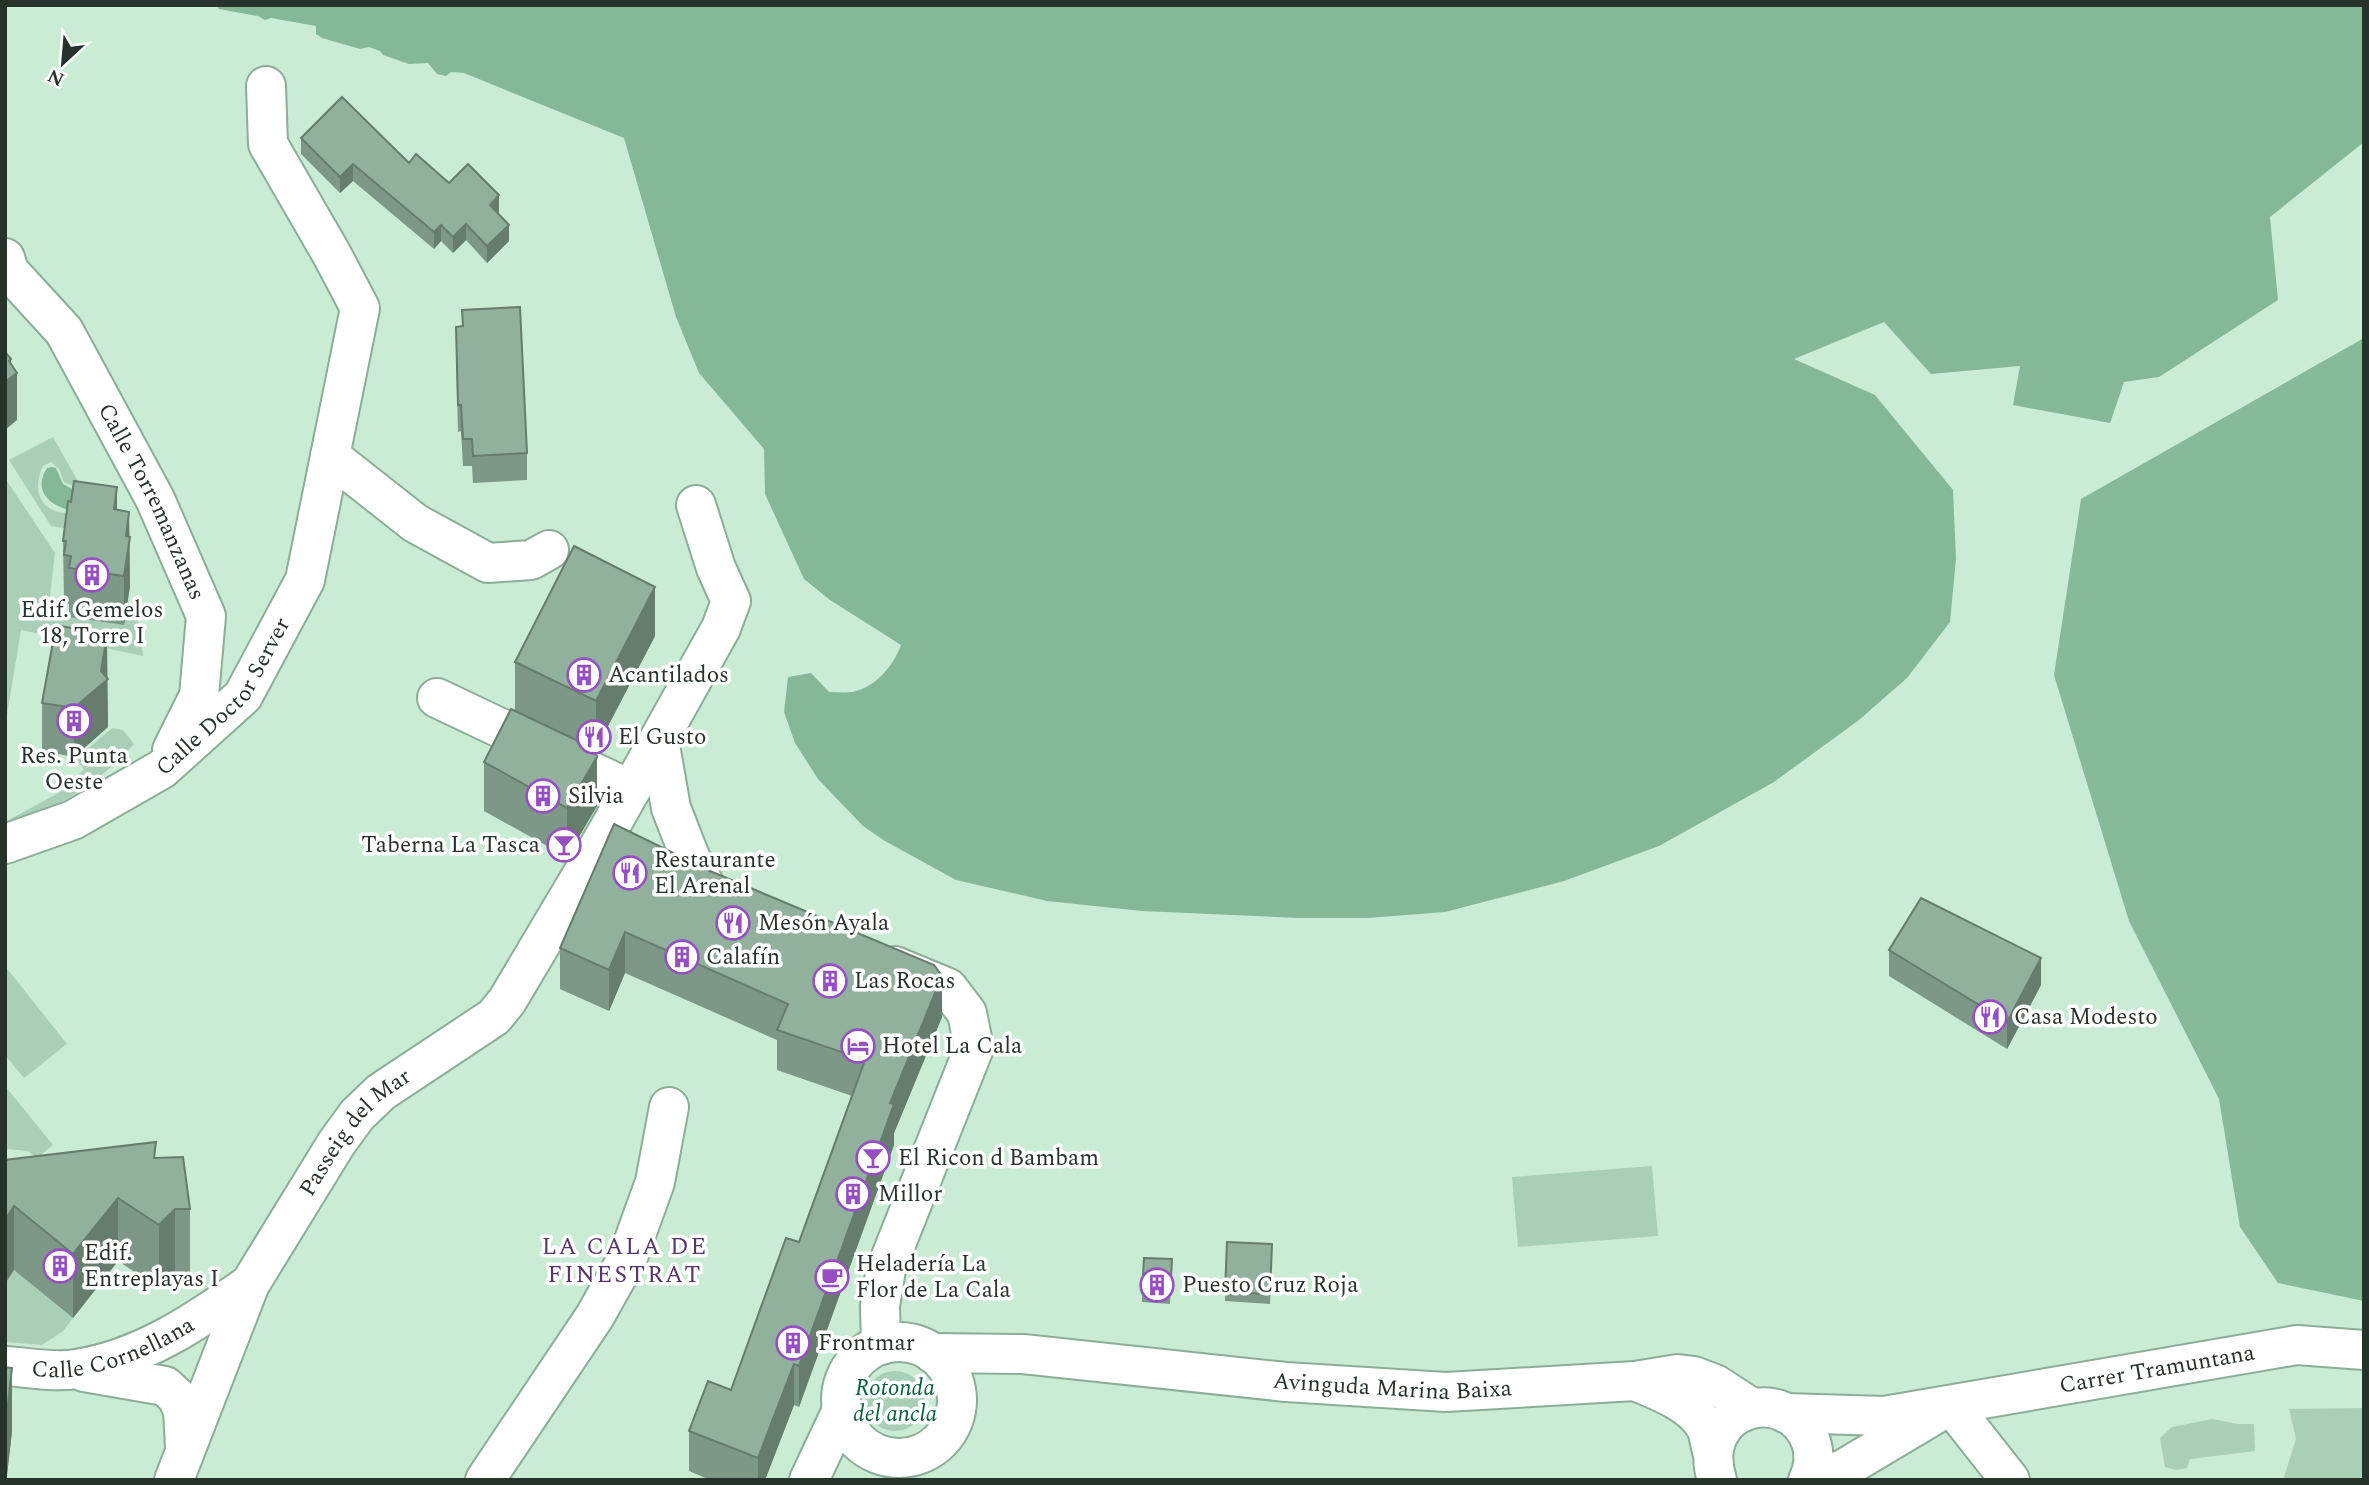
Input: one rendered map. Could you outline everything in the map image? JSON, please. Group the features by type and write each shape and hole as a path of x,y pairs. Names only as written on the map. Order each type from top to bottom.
{"street":[{"name":"Calle Doctor Server","path":"5,844 73,820 162,769 243,696 305,580 359,308 331,253 268,144 266,86"},
{"name":"Calle Torremanzanas","path":"5,258 9,271 64,331 155,499 206,616 199,696 162,769"},
{"path":"330,456 415,523 488,563 531,559 549,550"},
{"path":"659,740 671,808 690,857 718,890 630,849 631,790 721,628 731,601 716,568 696,505"},
{"path":"437,698 631,790"},
{"name":"Passeig del Mar","path":"179,1468 250,1284 298,1202 357,1115 381,1092 494,1017 630,849"},
{"path":"859,950 948,988 967,1013 974,1048 886,1269 880,1306 881,1345"},
{"path":"485,1480 595,1316 628,1257 655,1182 669,1107"},
{"name":"Calle Cornellana","path":"5,1366 74,1370 129,1355 184,1329 250,1284"},
{"path":"899,1342 916,1345 932,1353 945,1366 954,1382 957,1400 954,1418 947,1433 934,1446 919,1454 902,1458 884,1456 843,1462 856,1439 847,1426 841,1394 845,1378 854,1364 866,1352 881,1345 899,1342"},
{"name":"Carrer Tramuntana","path":"1768,1411 1884,1416 2297,1345 2364,1350"},
{"name":"Avinguda Marina Baixa","path":"932,1353 1023,1354 1286,1382 1446,1392 1646,1386 1661,1376 1694,1376 1768,1411 1797,1421 1812,1446 1813,1460 1808,1480"},
{"name":"Avinguda Marina Baixa","path":"957,1400 967,1386 989,1367 1023,1354"},
{"path":"74,1370 164,1386 177,1397 183,1411 179,1468"},
{"path":"1646,1386 1695,1414 1706,1429 1713,1469"},
{"path":"1951,1405 2010,1480"},
{"name":"Carrer Tramuntana","path":"1821,1480 1951,1405"},
{"path":"809,1480 842,1410"},
{"path":"1713,1469 1717,1437 1725,1424 1737,1414 1768,1411"}],"green space":[{"path":"53,437 97,515 97,533 51,526 9,460","holes":["51,462 59,469 64,482 77,488 77,512 66,513 49,508 39,495 39,477 43,466"]},
{"path":"5,478 55,553 48,613 124,625 125,616 138,619 143,656 21,630 5,727"},
{"path":"112,728 123,730 134,744 120,759 90,784 5,831 5,822 62,791 84,769 76,759"},
{"path":"5,966 67,1044 24,1078 5,1055"},
{"path":"5,1086 53,1145 37,1158 28,1151 5,1149"},
{"path":"1652,1166 1658,1236 1518,1247 1512,1177"},
{"path":"14,1270 73,1318 63,1331 42,1345 5,1342 5,1284"},
{"name":"Rotonda del ancla","path":"895,1371 912,1376 920,1384 925,1401 920,1418 912,1426 895,1431 878,1426 870,1418 865,1401 870,1384 878,1376"},
{"path":"2364,1408 2364,1480 2283,1480 2296,1439 2289,1409"},
{"path":"2212,1419 2254,1424 2255,1451 2190,1459 2187,1468 2176,1470 2165,1467 2160,1438 2172,1427"}],"shaded area":[{"path":"217,5 2364,5 2364,142 2270,217 2278,300 2159,377 2124,382 2110,423 2013,405 2020,366 1931,374 1884,322 1794,359 1875,395 1953,490 1956,558 1950,622 1907,678 1859,720 1774,782 1659,846 1564,881 1445,912 1368,918 1298,918 1142,911 1047,901 956,880 863,826 818,779 795,743 784,712 788,677 811,673 829,692 853,692 869,685 883,674 901,645 830,600 804,579 765,494 764,449 699,373 676,317 624,138 464,73 451,72 446,76 437,74 428,63 409,64 369,47 360,49 322,38 316,34 316,26 271,18 265,20 258,16 219,9"},
{"path":"2364,338 2364,1301 2278,1283 2240,1227 2219,1099 2129,921 2054,675 2081,499"},
{"path":"47,468 56,468 63,484 80,493 69,510 49,500 42,489 43,476"}],"building":[{"path":"342,97 409,163 416,154 449,183 468,164 499,195 490,205 509,225 487,246 466,224 453,237 441,225 434,232 353,164 340,177 301,138"},
{"path":"520,307 527,453 473,456 472,439 463,439 461,405 458,405 456,327 463,326 462,310"},
{"path":"5,352 17,373 5,382"},
{"path":"74,481 117,487 114,509 129,512 126,536 130,537 124,576 69,568 71,556 64,555 66,541 63,541 68,501 71,502"},
{"path":"574,546 655,587 596,701 515,662"},
{"path":"56,625 107,635 101,671 108,679 74,708 42,703"},
{"path":"511,709 595,749 597,757 567,808 484,762"},
{"path":"614,824 710,871 934,965 942,976 890,1103 894,1104 799,1366 794,1364 758,1458 689,1431 708,1381 731,1390 786,1238 799,1242 865,1060 777,1030 788,1004 625,932 609,970 560,948"},
{"path":"1921,898 2041,958 2007,1022 1889,950"},
{"path":"156,1142 154,1158 183,1157 190,1209 175,1209 159,1225 118,1198 73,1254 14,1206 5,1220 5,1160"},
{"path":"1227,1242 1272,1244 1270,1294 1225,1292"},
{"name":"Puesto Cruz Roja","path":"1144,1258 1172,1259 1170,1295 1142,1293"},
{"path":"5,1367 12,1368 7,1412 5,1412"}],"place":[{"name":"Edif. Gemelos 18, Torre I","path":"92,575"},
{"name":"Acantilados","path":"584,675"},
{"name":"Res. Punta Oeste","path":"74,721"},
{"name":"El Gusto","path":"594,737"},
{"name":"Silvia","path":"543,796"},
{"name":"Taberna La Tasca","path":"564,845"},
{"name":"Restaurante El Arenal","path":"630,873"},
{"name":"Mesón Ayala","path":"733,923"},
{"name":"Calafín","path":"682,957"},
{"name":"Las Rocas","path":"830,981"},
{"name":"Casa Modesto","path":"1990,1017"},
{"name":"Hotel La Cala","path":"858,1046"},
{"name":"El Ricon d Bambam","path":"873,1158"},
{"name":"Millor","path":"853,1194"},
{"name":"Edif. Entreplayas I","path":"60,1266"},
{"name":"Heladería La Flor de La Cala","path":"832,1277"},
{"name":"Puesto Cruz Roja","path":"1157,1285"},
{"name":"Frontmar","path":"793,1343"}],"district":[{"name":"LA CALA DE FINESTRAT","path":"625,1261"}]}
